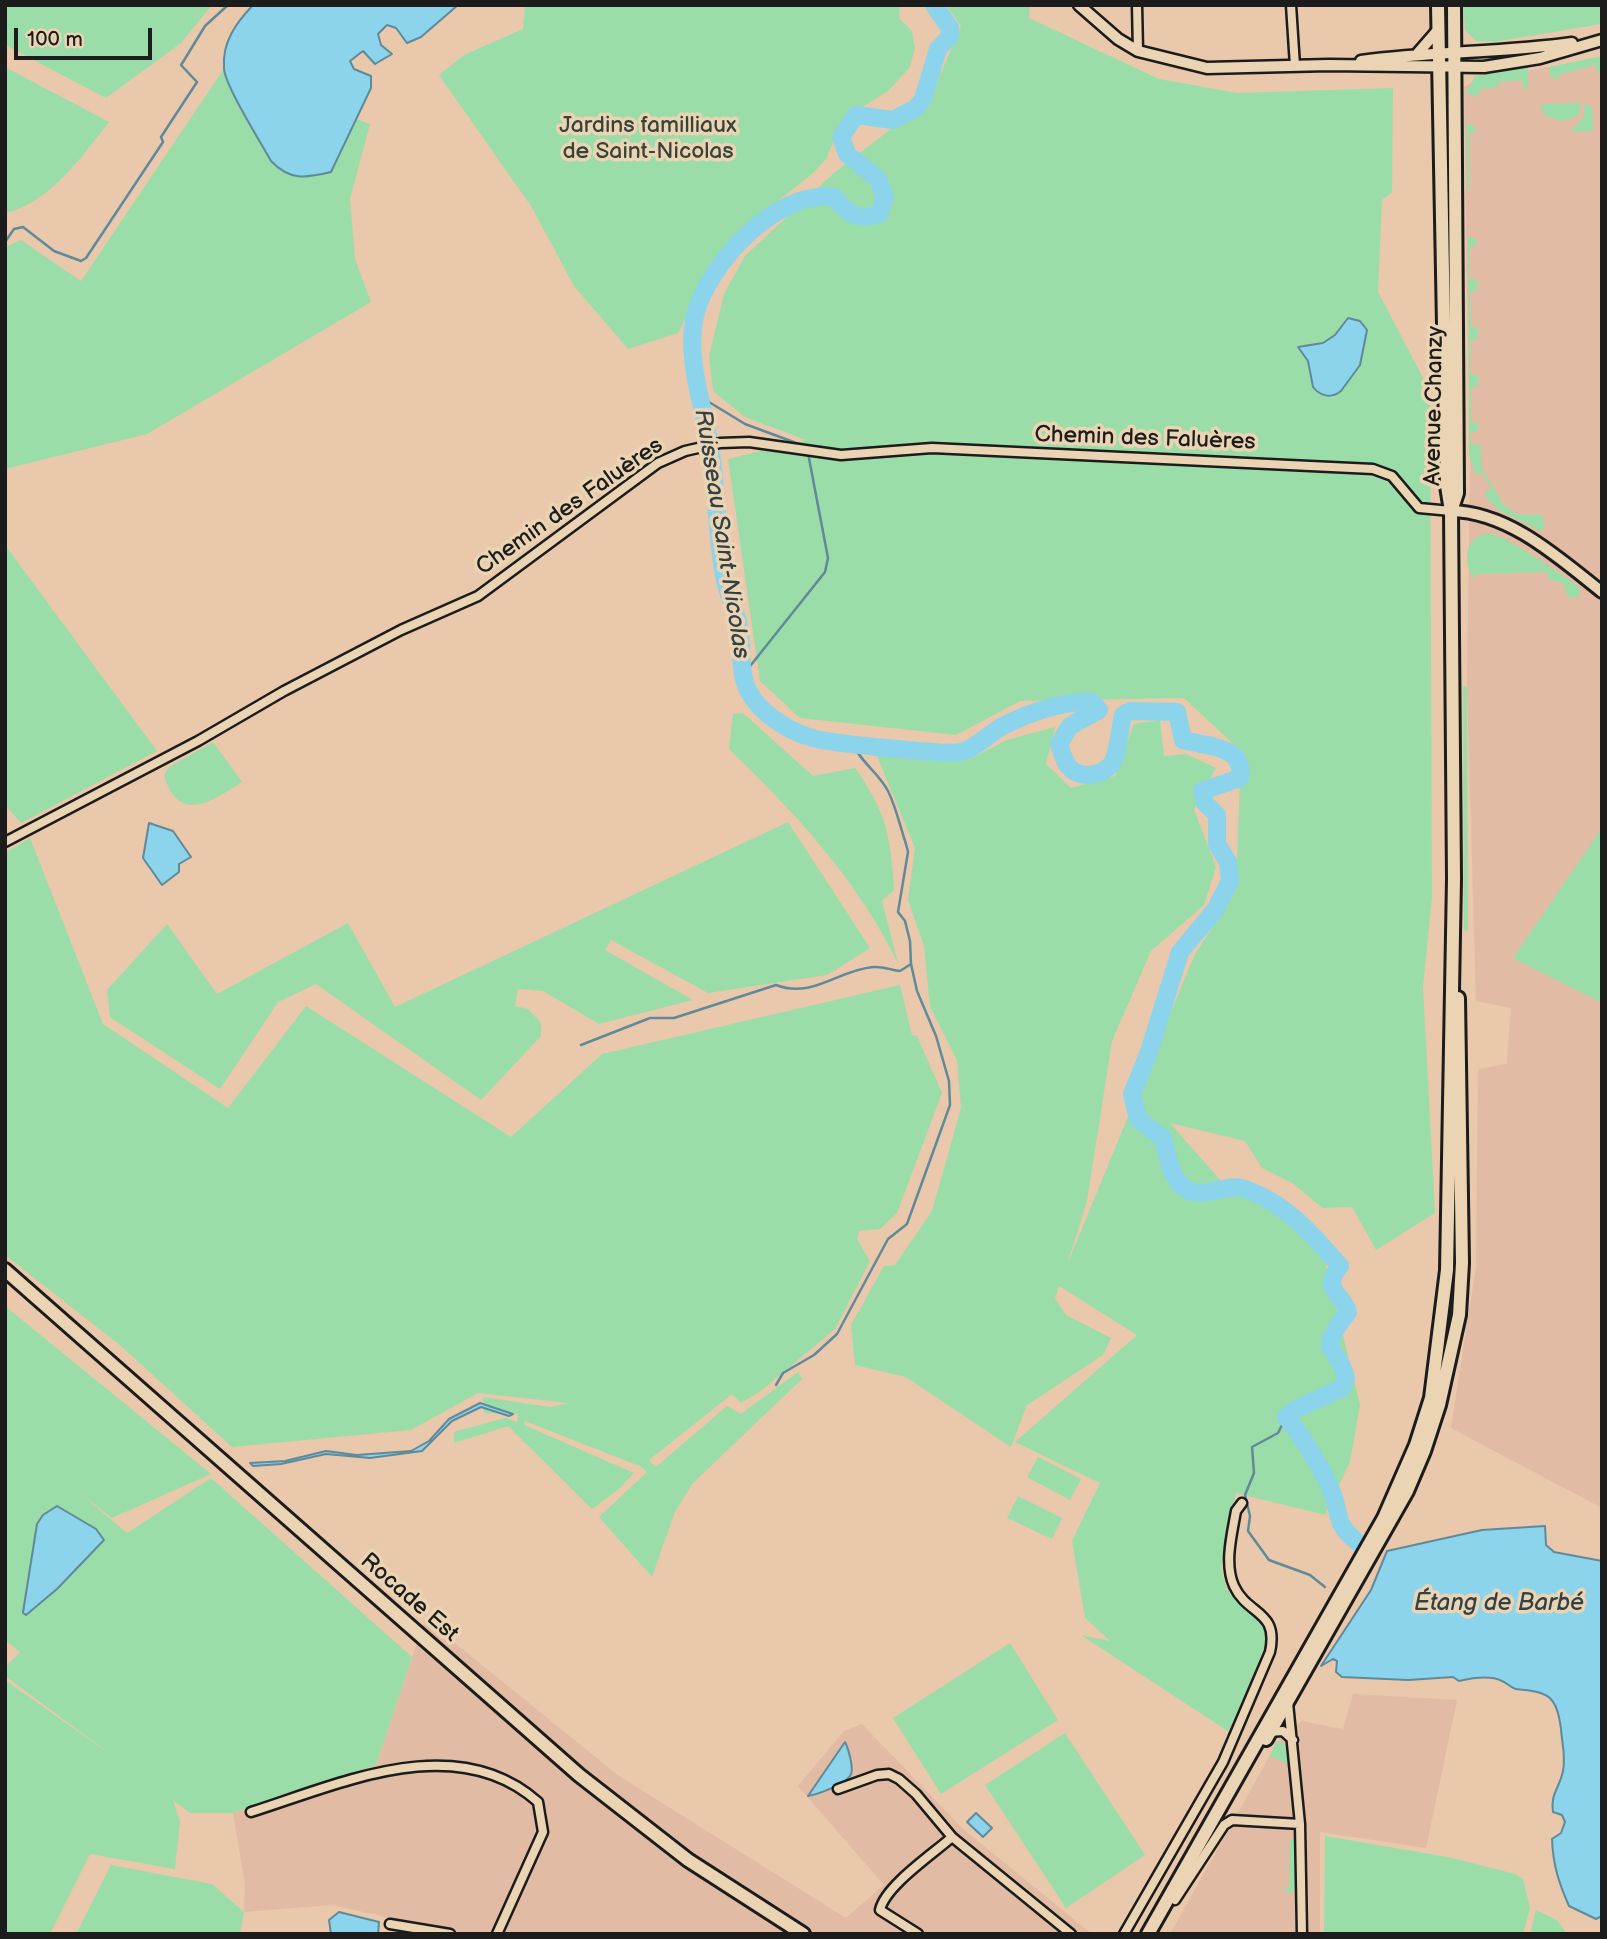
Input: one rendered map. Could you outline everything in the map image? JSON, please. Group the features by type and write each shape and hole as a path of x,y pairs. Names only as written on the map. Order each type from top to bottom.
{"main road":[{"name":"Avenue Chanzy","path":"1438,5 1447,494 1451,511"},
{"name":"Avenue Chanzy","path":"1451,511 1457,494 1454,5"},
{"path":"1148,1934 1384,1518 1416,1445 1431,1398 1444,1314 1447,1269 1454,878 1451,511 1470,511 1515,529 1602,592"},
{"path":"1156,1934 1407,1491 1424,1451 1451,1359 1459,1315 1462,1263 1461,1071 1454,878"},
{"name":"Rocade Est","path":"5,1270 579,1775 688,1860 803,1934"}],"street":[{"path":"1080,5 1118,39 1138,51 1207,68 1329,65 1494,66 1530,60 1602,40"},
{"path":"1137,5 1138,51"},
{"path":"1292,5 1295,66"},
{"path":"1418,53 1438,30"},
{"path":"1329,65 1418,53 1506,52 1602,40"},
{"name":"Chemin des Faluères","path":"5,842 401,630 478,596 658,463 685,451 719,443 749,442 841,455 932,448 1373,469 1392,476 1419,508 1451,511"},
{"path":"1124,1934 1223,1762 1270,1652 1273,1637 1270,1623 1235,1588 1229,1570 1236,1511 1242,1503"},
{"path":"1288,1700 1300,1824 1302,1934"},
{"path":"1257,1738 1271,1731 1283,1731 1293,1740"},
{"path":"251,1812 382,1772 430,1765 484,1774 515,1786 538,1802 544,1832 497,1934"},
{"path":"838,1788 861,1778 889,1774 916,1794 952,1837 1071,1934"},
{"path":"1175,1900 1224,1825 1232,1820 1300,1824"},
{"path":"918,1934 885,1915 880,1910 882,1903 900,1882 952,1837"},
{"path":"390,1924 450,1934"},
{"path":"1055,1934 1060,1925"}],"shaded area":[{"path":"1602,58 1602,1508 1451,1428 1476,1267 1478,1069 1507,1064 1511,1008 1476,1001 1467,686 1470,471 1464,87 1477,79"},
{"path":"425,1619 619,1776 846,1918 884,1885 798,1786 844,1731 862,1724 963,1829 1092,1934 413,1934 386,1917 332,1905 244,1912 245,1884 233,1813 376,1765"},
{"path":"1353,1694 1457,1700 1426,1848 1320,1832 1320,1934 1170,1934 1278,1741 1301,1721 1343,1729"}],"green space":[{"path":"5,5 212,5 181,43 106,98 5,45"},
{"name":"Jardins familliaux de Saint-Nicolas","path":"525,5 900,5 899,18 912,31 915,48 910,67 888,91 843,119 826,159 812,174 774,204 716,259 678,333 628,349 574,286 531,206 439,75 464,55 523,29"},
{"path":"946,5 1030,5 1029,18 1159,79 1238,93 1393,88 1392,192 1382,200 1378,292 1430,391 1432,897 1423,987 1435,1213 1376,1250 1352,1207 1322,1208 1294,1184 1262,1168 1245,1141 1170,1123 1221,1181 1275,1210 1324,1257 1360,1405 1350,1462 1325,1515 1236,1493 1221,1569 1227,1590 1268,1630 1269,1636 1229,1732 1081,1635 1110,1641 1085,1618 1072,1541 1100,1483 1015,1442 1137,1335 1059,1286 1055,1298 1066,1315 1111,1338 1103,1355 1027,1405 1011,1447 906,1377 855,1365 851,1325 884,1266 895,1265 932,1211 961,1108 957,1060 930,1007 924,946 908,900 915,848 875,751 968,760 1007,740 1055,727 1046,764 1071,788 1115,776 1134,724 1160,720 1164,756 1186,754 1216,768 1194,809 1216,867 1204,905 1151,951 1112,1041 1087,1201 1067,1265 1194,956 1236,890 1241,751 1184,698 1020,701 956,735 800,718 760,681 728,459 806,440 745,417 713,391 709,356 724,294 745,256 835,172 930,99 961,26"},
{"path":"1463,5 1602,5 1602,24 1494,42 1476,41 1465,30"},
{"path":"1602,56 1602,73 1598,73 1595,65 1558,75 1559,81 1550,76 1549,67"},
{"path":"1528,66 1528,88 1523,88 1522,80 1499,82 1498,87 1481,89 1477,96 1466,94 1475,76"},
{"path":"5,67 109,122 76,163 50,189 21,208 5,213"},
{"path":"223,70 271,161 340,156 357,119 370,124 350,199 355,259 371,302 147,434 5,469 5,247 21,240 81,281"},
{"path":"1581,103 1578,116 1562,121 1544,115 1540,104"},
{"path":"1585,103 1592,107 1593,131 1570,132 1583,118"},
{"path":"1466,123 1476,128 1476,132 1469,132 1469,192 1467,190"},
{"path":"1468,236 1477,240 1477,244 1470,248 1469,279 1477,279 1477,291 1470,292 1471,327 1478,327 1478,339 1471,340 1470,374 1478,375 1478,387 1471,387 1471,422 1478,423 1478,432 1470,432 1471,444 1480,444 1482,468 1503,504 1516,514 1542,515 1545,525 1541,531 1497,509 1484,494 1491,488 1482,472 1476,475 1469,455"},
{"path":"1487,533 1506,540 1533,556 1579,587 1580,594 1575,598 1568,597 1564,584 1548,579 1547,572 1476,574 1474,579 1468,565 1468,552 1474,540"},
{"path":"5,545 157,751 21,823 5,805"},
{"path":"1463,686 1467,686 1468,931 1464,930"},
{"path":"743,713 813,776 855,768 865,783 880,812 889,839 894,890 882,901 898,963 863,903 823,848 729,749 733,714"},
{"path":"213,742 242,782 208,801 187,804 178,800 164,775 169,767"},
{"path":"788,822 870,948 827,975 708,993 611,940 605,950 693,1000 599,1024 543,991 518,989 515,1006 528,1009 541,1023 541,1036 481,1100 316,984 278,1002 220,1089 110,1017 107,990 167,924 217,994 348,923 395,1007"},
{"path":"1602,828 1602,1003 1513,958"},
{"path":"30,838 103,1024 228,1108 306,1006 511,1137 602,1054 900,985 912,1035 917,1036 942,1093 897,1213 880,1229 859,1231 857,1239 870,1261 835,1329 762,1390 741,1403 732,1394 649,1460 656,1467 727,1406 741,1414 798,1372 802,1379 692,1484 675,1512 652,1577 599,1517 647,1472 642,1467 525,1421 524,1425 634,1473 619,1489 592,1509 508,1426 454,1443 454,1432 505,1418 517,1422 518,1414 484,1413 483,1397 550,1407 569,1403 478,1393 411,1430 232,1447 121,1346 5,1255 5,853"},
{"path":"5,1306 211,1474 112,1518 82,1495 127,1533 211,1478 412,1657 376,1765 233,1813 190,1813 173,1800 180,1821 175,1869 90,1854 50,1934 5,1934 5,1680 113,1756 5,1676 5,1667 20,1652 5,1640"},
{"path":"1038,1457 1081,1479 1070,1500 1027,1477"},
{"path":"1018,1496 1062,1518 1052,1539 1007,1518"},
{"path":"1010,1643 1058,1720 941,1794 893,1718"},
{"path":"1065,1733 1145,1855 1066,1908 985,1785"},
{"path":"1276,1741 1285,1744 1288,1764 1270,1756"},
{"path":"1325,1836 1448,1857 1515,1874 1523,1879 1530,1908 1523,1934 1324,1934"},
{"path":"1290,1839 1296,1840 1298,1889 1290,1893 1282,1889 1289,1888"},
{"path":"111,1865 212,1884 244,1912 240,1934 76,1934"},
{"path":"1536,1910 1557,1920 1567,1934 1530,1934"}],"water":[{"path":"253,5 458,5 421,37 407,43 396,28 387,25 378,34 381,45 392,54 375,64 363,51 350,61 354,69 371,76 371,88 331,172 299,176 285,172 271,161 236,100 226,76 224,59 228,41"},
{"path":"1348,318 1360,321 1367,330 1360,365 1341,391 1330,396 1319,393 1313,387 1308,361 1298,347 1323,343 1335,335"},
{"path":"149,823 173,831 191,857 179,864 179,872 162,885 143,858"},
{"path":"480,1403 513,1414 509,1416 481,1407 452,1421 422,1451 370,1458 326,1454 281,1464 253,1466 250,1463 285,1461 326,1451 357,1455 411,1451 429,1441 449,1419"},
{"path":"57,1506 96,1529 104,1540 57,1589 26,1615 23,1613 37,1524 43,1515"},
{"name":"Étang de Barbé","path":"1545,1526 1546,1545 1554,1552 1602,1561 1602,1916 1596,1919 1569,1906 1555,1866 1552,1839 1561,1833 1565,1822 1562,1815 1553,1812 1553,1800 1563,1771 1564,1755 1557,1709 1549,1697 1514,1688 1492,1678 1459,1681 1453,1677 1408,1680 1342,1677 1336,1672 1337,1661 1333,1659 1321,1666 1371,1590 1387,1551 1482,1530"},
{"path":"845,1742 851,1764 850,1776 837,1786 808,1796"},
{"path":"976,1813 992,1828 983,1837 967,1822"},
{"path":"339,1912 379,1922 378,1934 331,1934 329,1920"}],"waterway":[{"path":"5,242 14,229 23,227 54,251 81,261 86,258 163,142 161,137 197,82 181,65 205,26 228,5"},
{"name":"Ruisseau Saint-Nicolas","path":"934,5 950,28 950,36 938,49 923,99 916,108 893,120 856,115 841,137 847,154 878,179 885,197 879,214 865,217 853,214 834,197 812,198 789,205 746,235 728,255 712,277 694,320 692,350 712,457 719,543 727,589 739,627 746,686 768,715 792,730 819,739 910,750 961,752 1022,717 1070,703 1092,702 1099,710 1070,726 1059,744 1067,764 1076,772 1095,774 1111,764 1123,715 1130,711 1177,712 1183,740 1222,749 1237,759 1240,778 1202,791 1205,803 1217,815 1217,844 1228,862 1230,881 1215,910 1180,952 1149,1052 1132,1094 1138,1119 1163,1138 1168,1160 1182,1186 1200,1193 1237,1187 1260,1195 1298,1221 1340,1266 1334,1274 1332,1286 1348,1312 1330,1343 1346,1378 1342,1388 1296,1409 1286,1417 1327,1482 1341,1524 1357,1542"},
{"path":"699,392 709,402 745,424 807,447"},
{"path":"743,675 825,572 828,558 808,453"},
{"path":"776,1385 783,1373 814,1355 837,1334 888,1239 907,1224 950,1105 949,1081 936,1036 917,991 911,964 910,941 905,921 898,912 908,852 906,844 888,791 852,742"},
{"path":"581,1045 650,1018 674,1018 776,985 802,989 860,969 876,967 900,971 911,964"},
{"path":"1286,1417 1278,1433 1252,1447 1254,1473 1245,1495 1250,1516 1248,1531 1269,1560 1310,1575 1325,1587"}]}
